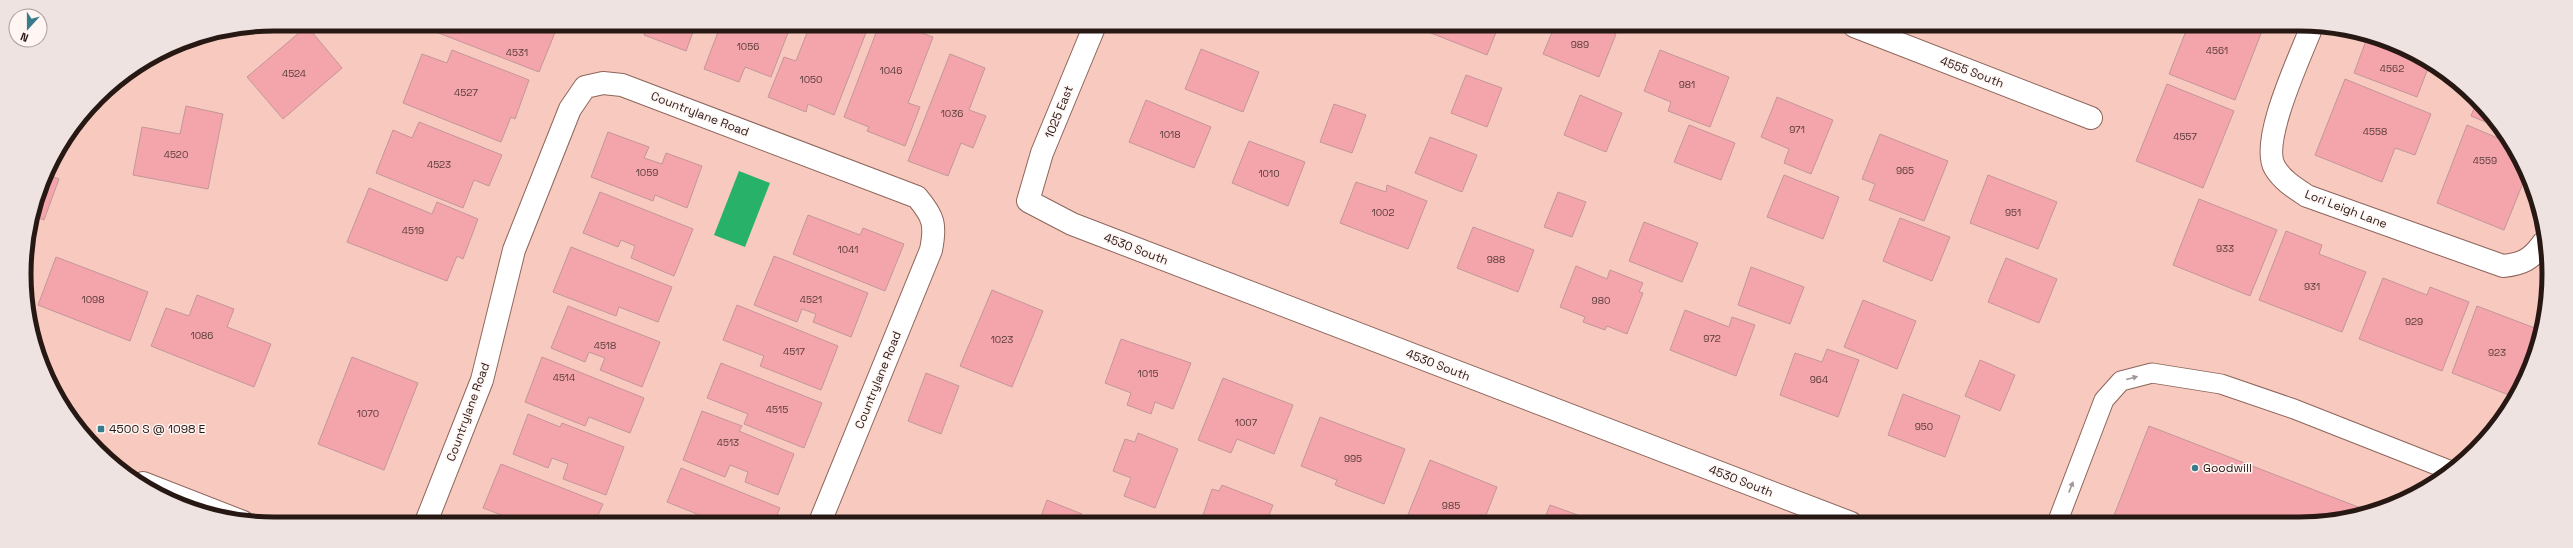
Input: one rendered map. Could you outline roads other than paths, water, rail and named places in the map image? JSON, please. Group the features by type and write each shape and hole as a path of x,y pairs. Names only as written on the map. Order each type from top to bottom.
{"street":[{"name":"1025 East","path":"1028,201 1042,153 1093,31"},
{"name":"4555 South","path":"1867,31 2091,118"},
{"name":"Lori Leigh Lane","path":"2310,32 2275,123 2271,145 2274,167 2288,184 2307,196 2484,261 2502,266 2521,264 2537,252 2540,248"},
{"name":"Countrylane Road","path":"428,517 482,380 514,250 570,109 586,87 603,83 622,85 917,197 930,212 935,231 931,250 822,517"},
{"name":"4530 South","path":"1028,201 1080,227 1835,517"},
{"path":"170,494 202,506"}],"lane":[{"path":"2059,517 2104,400 2121,381 2152,372 2221,384 2294,409 2445,468"}],"place":[{"name":"4500 S @ 1098 E","path":"101,429"},
{"name":"Goodwill","path":"2195,468"}]}
